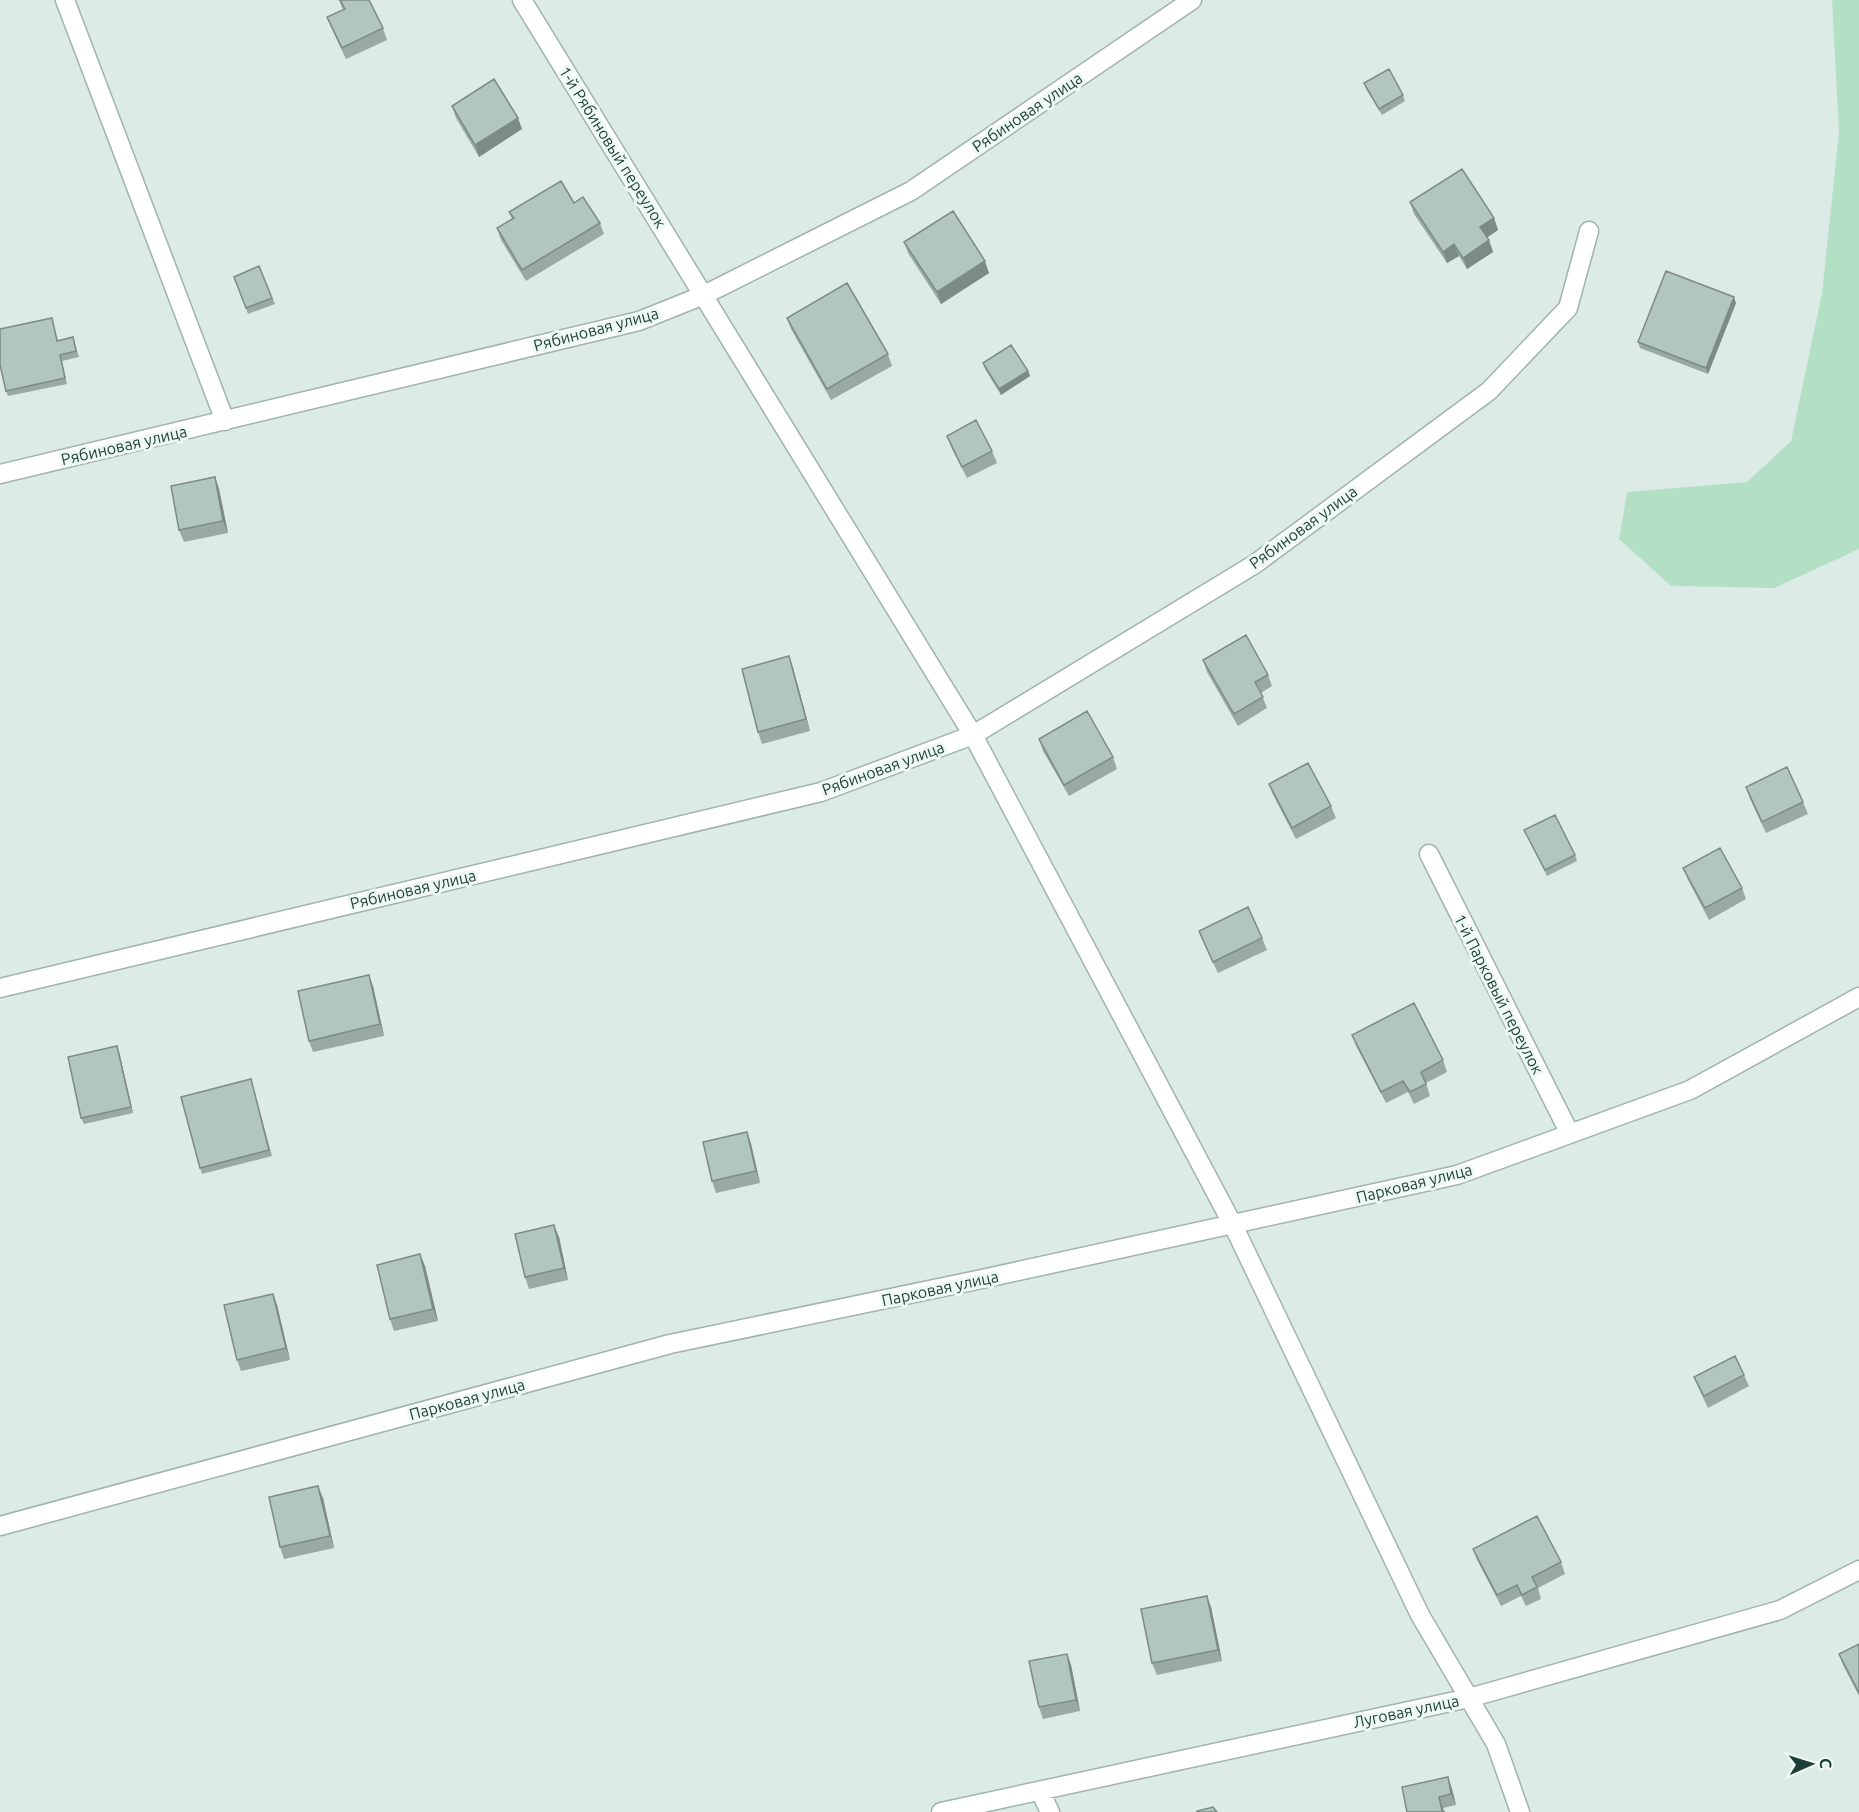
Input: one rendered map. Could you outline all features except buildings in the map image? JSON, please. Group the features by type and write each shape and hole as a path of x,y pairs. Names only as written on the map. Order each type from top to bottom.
{"street":[{"path":"65,0 225,421"},
{"name":"1-й Рябиновый переулок","path":"522,0 973,735 1233,1225 1420,1615 1496,1744 1520,1812"},
{"name":"Рябиновая улица","path":"0,474 639,321 704,295 911,191 1192,0"},
{"name":"Рябиновая улица","path":"0,988 821,792 973,735 1255,564 1490,391 1568,308 1589,231"},
{"name":"1-й Парковый переулок","path":"1429,854 1570,1134"},
{"name":"Парковая улица","path":"0,1526 670,1344 982,1280 1457,1175 1690,1090 1859,997"},
{"name":"Луговая улица","path":"941,1812 1469,1698 1780,1610 1859,1570"},
{"path":"1040,1791 1050,1812"}],"green space":[{"path":"1832,0 1859,0 1859,549 1774,588 1671,586 1619,539 1627,492 1747,482 1791,441 1822,293 1839,132"}]}
